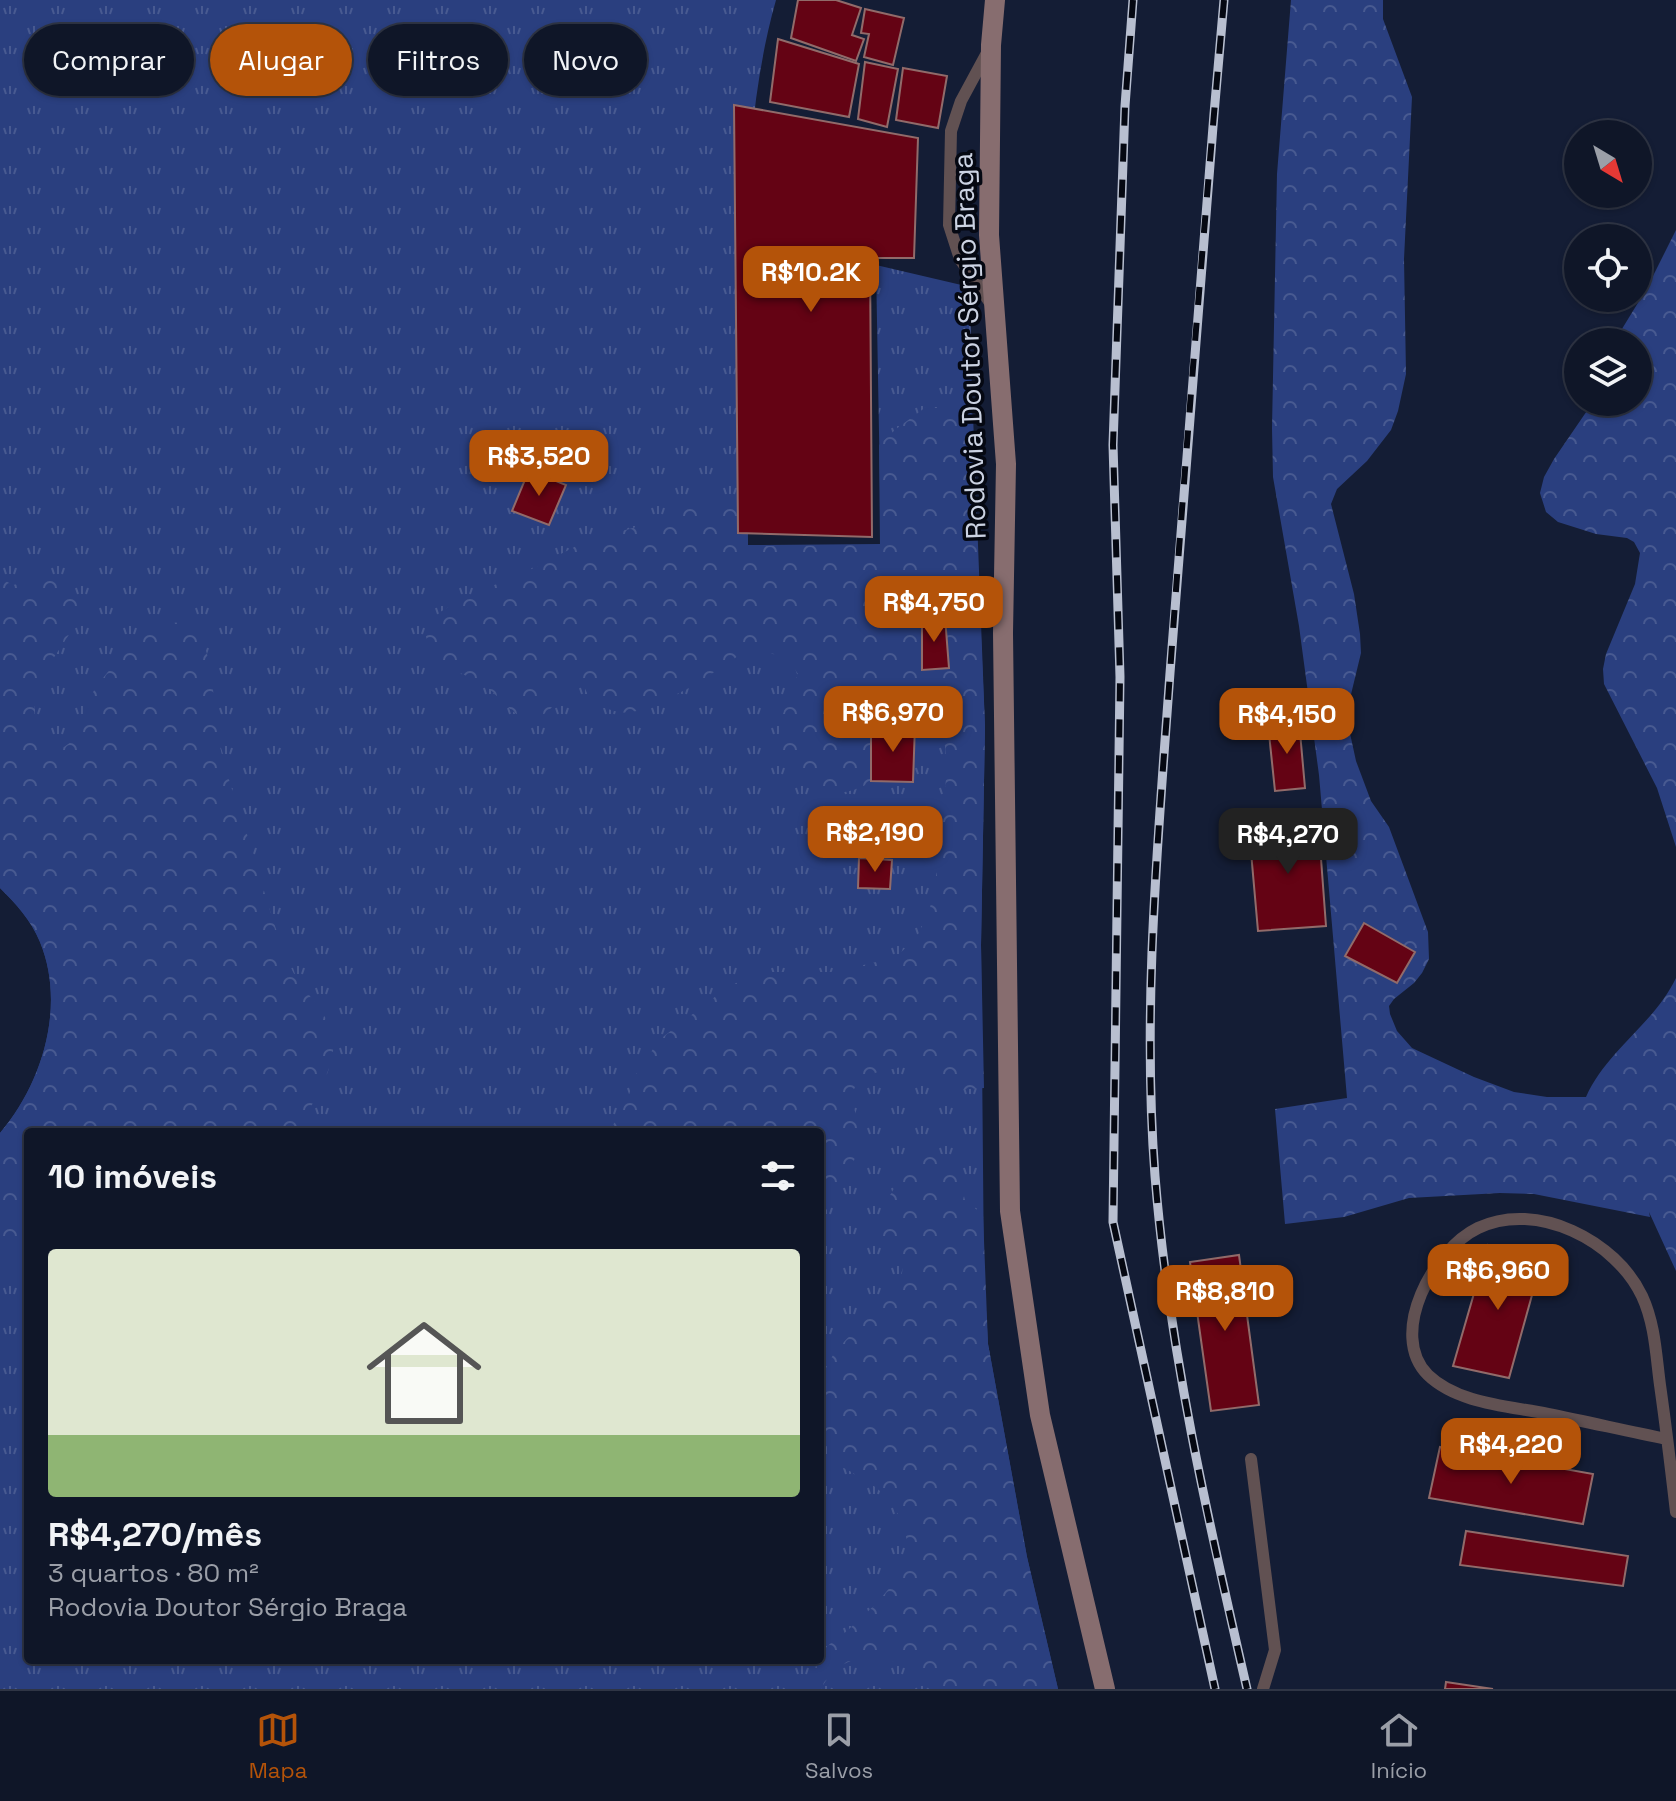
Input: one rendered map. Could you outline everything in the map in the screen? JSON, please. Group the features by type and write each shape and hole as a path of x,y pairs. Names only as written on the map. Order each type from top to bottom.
{"main road":[{"name":"Rodovia Doutor Sérgio Braga","path":"995,0 991,45 989,235 1006,464 1003,680 1010,1211 1040,1415 1105,1689"}],"lane":[{"path":"991,45 961,101 951,131 949,225 960,259 995,309"},
{"path":"1667,1439 1470,1398 1439,1384 1421,1366 1411,1341 1411,1328 1423,1292 1441,1259 1476,1229 1510,1220 1558,1226 1599,1244 1627,1271 1649,1313 1667,1439 1676,1512"},
{"path":"1251,1459 1275,1650 1263,1689"}],"green space":[{"path":"0,0 776,0 757,89 748,181 745,393 748,545 881,544 876,265 970,287 973,455 985,727 981,945 984,1276 988,1344 1027,1557 1058,1689 0,1689 0,1133 28,1091 46,1042 51,991 48,966 36,934 23,913 0,888"},
{"path":"1291,0 1383,0 1383,19 1412,97 1404,259 1406,374 1391,430 1367,461 1337,489 1331,504 1354,594 1360,634 1361,653 1346,715 1356,761 1371,801 1389,827 1428,932 1429,959 1414,983 1389,1006 1390,1014 1397,1031 1412,1048 1474,1077 1514,1092 1547,1097 1586,1097 1606,1065 1656,1009 1676,978 1676,1271 1649,1212 1650,1217 1534,1194 1409,1198 1344,1217 1285,1224 1275,1109 1347,1098 1319,775 1299,626 1273,477 1277,174"},
{"path":"1676,230 1676,847 1657,788 1604,684 1606,654 1635,584 1640,553 1634,542 1627,538 1596,534 1558,522 1546,512 1540,493 1554,459 1583,416 1652,416 1652,328 1623,328 1632,312 1652,312 1652,278"},
{"path":"926,407 955,407 973,415 985,727 981,945 984,1088 955,1090 937,1073 917,1065 879,1072 860,1081 855,1088 853,1105 863,1129 860,1142 847,1176 824,1213 824,1128 611,1128 627,1101 635,1076 659,1040 729,986 763,972 831,972 896,957 917,937 930,908 936,877 947,772 945,746 937,735 925,733 894,764 868,783 846,792 829,792 795,773 780,748 781,721 798,674 787,658 764,651 741,654 695,685 645,710 621,713 598,706 587,693 576,669 561,696 547,712 530,718 516,714 474,679 431,658 425,632 440,612 476,592 518,576 588,540 655,522 704,501 717,500 747,508 748,546 880,545 879,445"},
{"path":"55,576 73,585 82,615 41,677 35,698 34,736 46,748 64,747 82,734 86,707 97,687 122,656 154,629 170,623 185,624 198,634 210,667 222,756 274,923 291,968 329,1025 333,1048 328,1072 304,1128 24,1128 24,1252 0,1267 0,1133 28,1091 38,1067 46,1042 51,991 48,966 40,942 23,913 0,888 0,578 13,585"},
{"path":"926,1154 941,1154 955,1162 965,1200 983,1215 988,1344 1027,1557 1058,1689 932,1689 906,1667 891,1661 859,1658 832,1674 821,1689 813,1689 816,1664 824,1664 824,1650 880,1599 902,1567 906,1549 905,1531 897,1512 881,1492 829,1459 824,1428 824,1375 837,1350 898,1283 902,1273 902,1254 887,1244 876,1227 895,1187"}],"building":[{"path":"798,0 836,0 861,8 852,35 864,39 856,61 791,38"},
{"path":"865,9 904,18 893,65 864,57 869,34 861,33"},
{"path":"778,39 859,64 849,117 770,102"},
{"path":"865,62 898,69 887,127 858,119"},
{"path":"903,68 947,76 938,128 896,120"},
{"path":"734,105 918,138 914,258 870,258 872,537 738,533"},
{"path":"529,470 566,485 549,525 512,511"},
{"path":"945,617 949,668 922,670 922,618"},
{"path":"1299,721 1305,788 1275,791 1268,724"},
{"path":"915,725 913,782 871,781 871,727"},
{"path":"861,808 893,810 890,851 860,851"},
{"path":"1318,818 1326,926 1258,931 1249,829"},
{"path":"859,858 892,860 890,889 858,888"},
{"path":"1364,923 1415,952 1397,983 1345,956"},
{"path":"1488,1245 1542,1259 1509,1378 1453,1366"},
{"path":"1239,1255 1259,1405 1211,1411 1190,1262"},
{"path":"1440,1447 1593,1474 1583,1524 1429,1498"},
{"path":"1466,1531 1628,1556 1623,1586 1460,1565"},
{"path":"1446,1682 1493,1689 1445,1689"}],"railway":[{"path":"1133,0 1125,106 1113,445 1120,677 1113,1222 1215,1689"},
{"path":"1224,0 1161,799 1153,924 1150,1050 1155,1176 1170,1306 1204,1498 1247,1689"}]}
